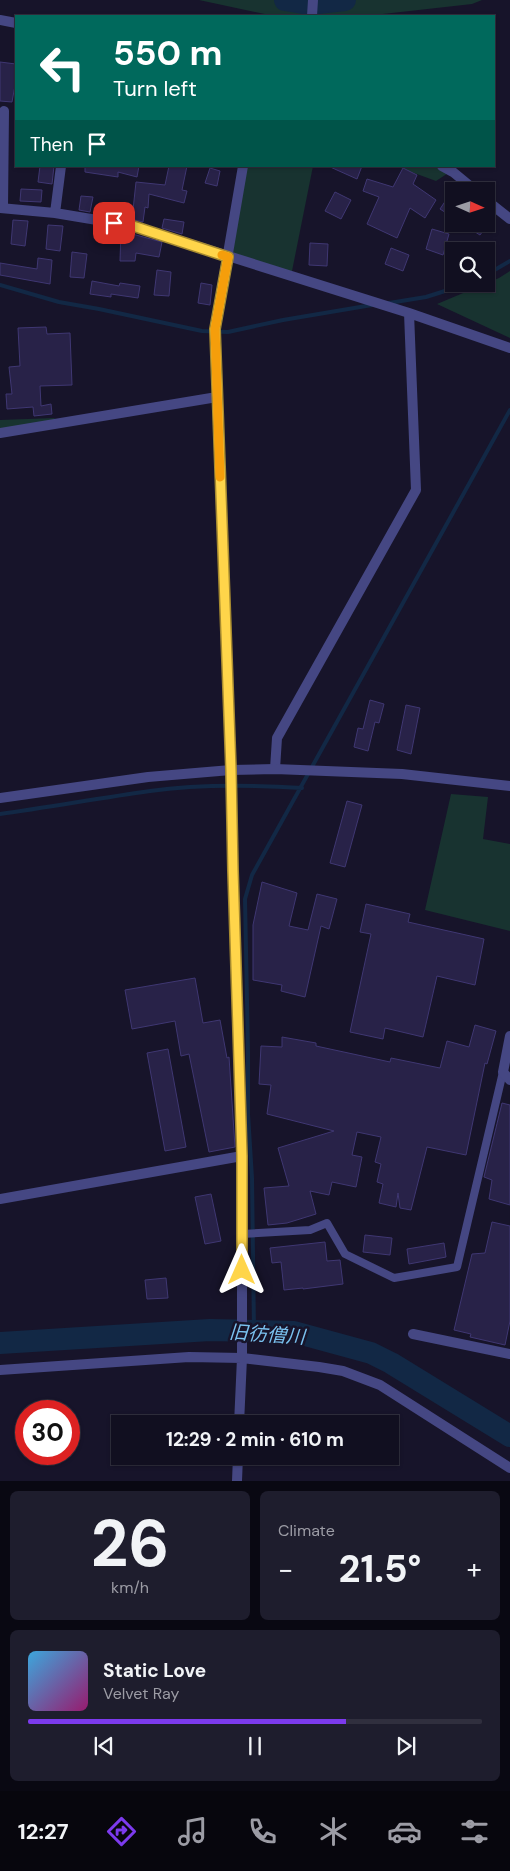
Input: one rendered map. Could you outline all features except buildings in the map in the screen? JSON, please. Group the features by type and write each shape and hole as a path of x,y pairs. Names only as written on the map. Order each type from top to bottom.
{"street":[{"path":"312,15 313,0"},
{"path":"0,20 15,23"},
{"path":"15,111 2,111 1,208 55,213 133,226 409,313 510,348"},
{"path":"55,213 61,167"},
{"path":"239,1415 242,1358 242,1156 231,770 215,329 243,167"},
{"path":"444,167 465,182"},
{"path":"495,207 510,219"},
{"path":"275,769 277,738 416,490 409,313"},
{"path":"0,433 217,397"},
{"path":"0,798 148,777 231,770 275,769 402,774 510,786"},
{"path":"510,1036 506,1072 510,1080"},
{"path":"0,1199 242,1156"},
{"path":"413,1334 510,1354"},
{"path":"0,1370 189,1358 242,1358 319,1367 343,1372 380,1385 510,1468"},
{"path":"237,1481 238,1465"}],"lane":[{"path":"242,1234 310,1230 327,1223 345,1254 394,1278 457,1267 506,1072"}],"green space":[{"path":"199,0 482,0 472,4 374,15 269,15"},
{"path":"245,167 313,167 291,276 232,258"},
{"path":"398,167 457,167 436,181"},
{"path":"510,271 510,338 437,304 466,292 495,292 495,280"},
{"path":"55,418 50,424 0,433 0,420"},
{"path":"451,794 488,797 483,839 510,844 510,931 425,910"}],"waterway":[{"path":"285,0 309,4 345,0"},
{"path":"495,270 510,261"},
{"path":"0,285 59,302 202,331 228,332 283,320 372,305"},
{"path":"389,303 426,297 445,291"},
{"path":"254,1331 245,899 252,875 510,410"},
{"path":"0,814 188,787 264,786 302,788"},
{"name":"旧彷僧川","path":"0,1343 210,1330 294,1332 371,1353 391,1363 510,1436"}],"slow traffic":[{"path":"220,477 215,329 228,257 222,255"}],"route":[{"path":"114,223 133,226 228,257 215,329 231,770 242,1156 242,1270"}]}
